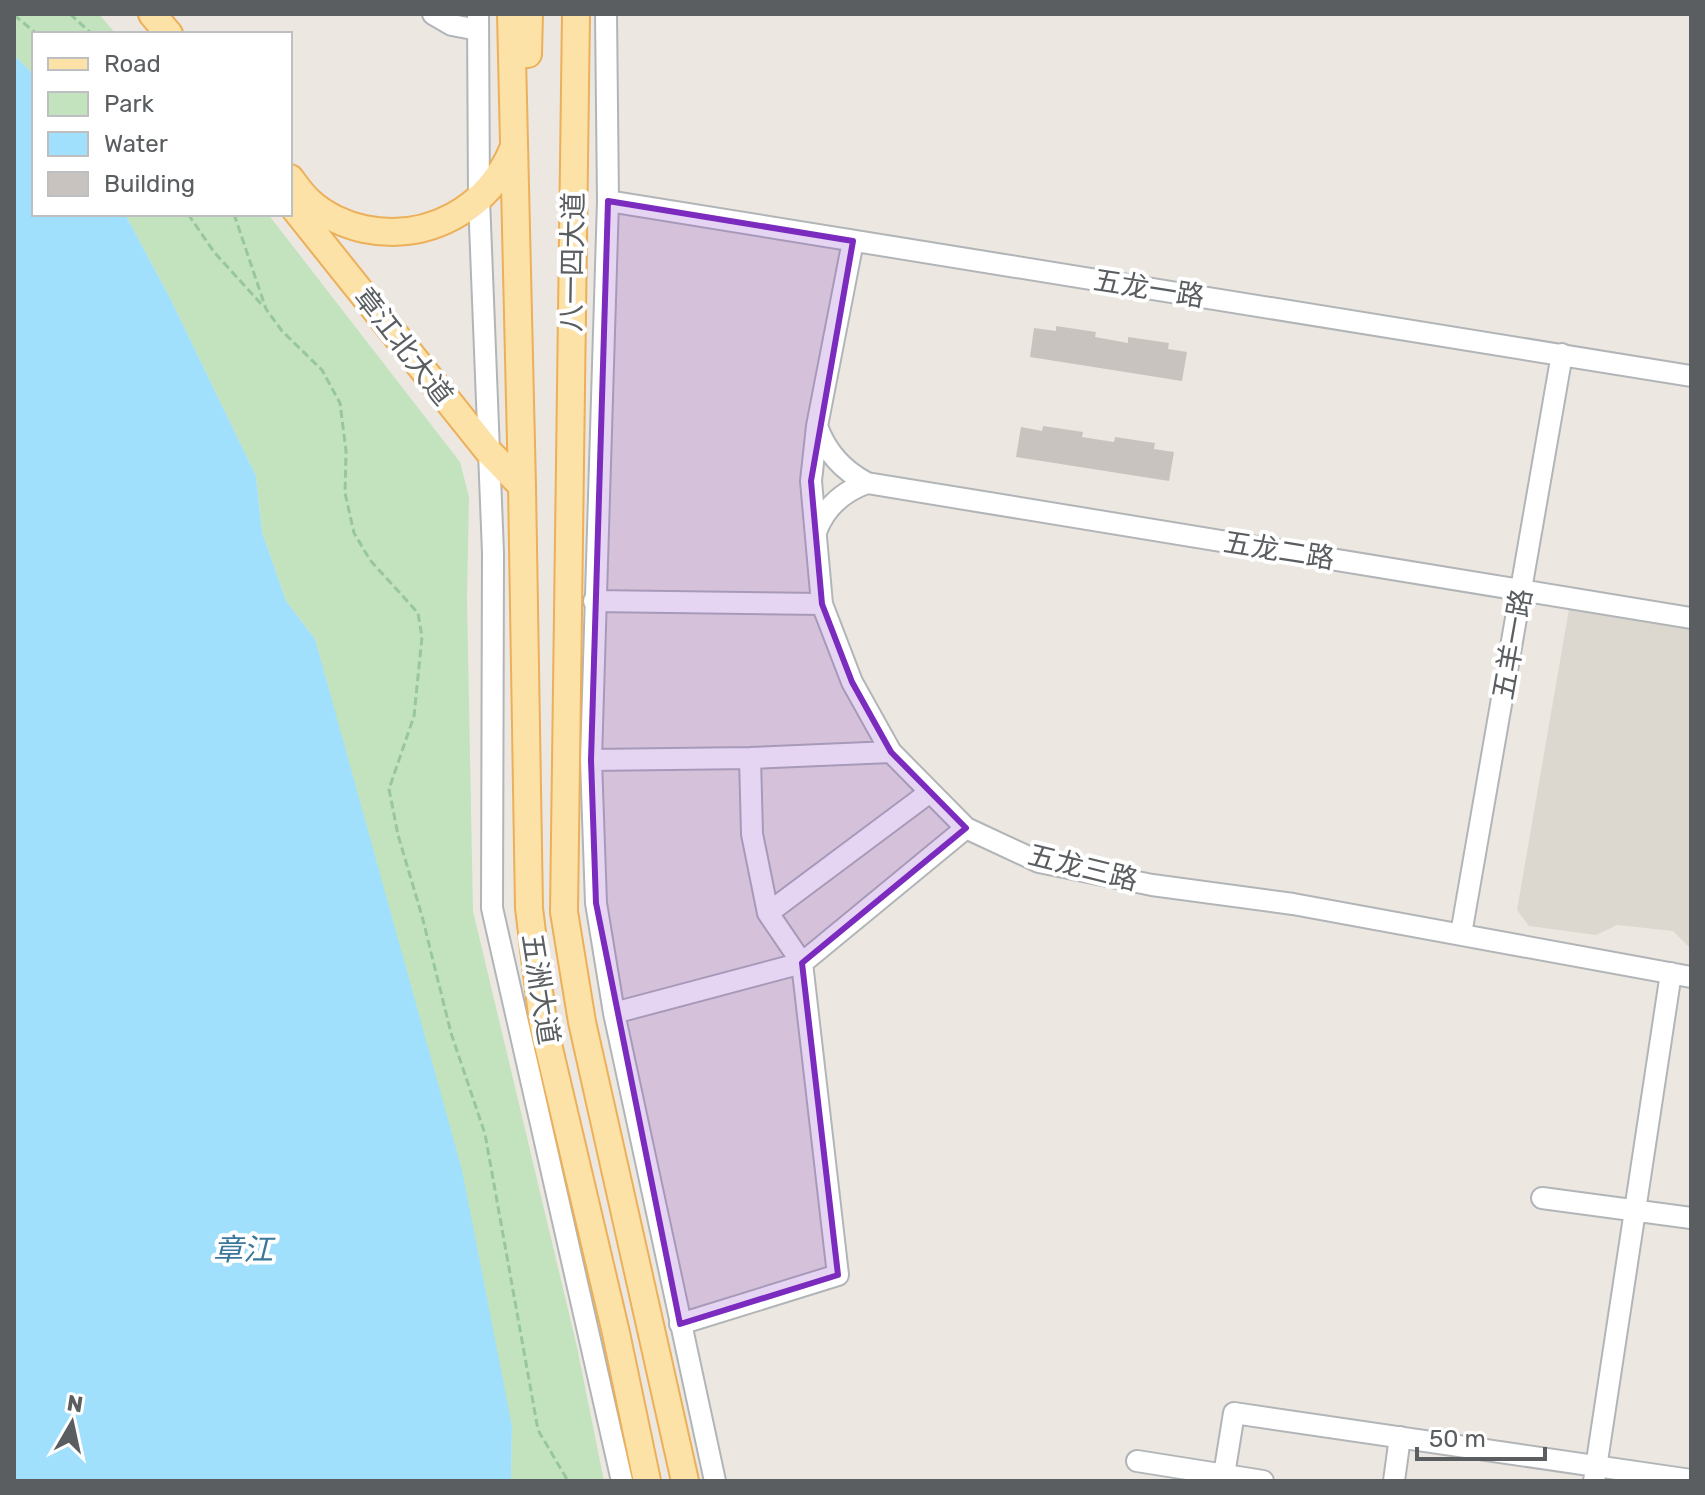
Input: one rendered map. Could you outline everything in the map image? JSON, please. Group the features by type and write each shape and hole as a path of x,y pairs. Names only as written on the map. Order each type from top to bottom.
{"main road":[{"path":"132,14 147,32"},
{"path":"152,14 167,32"},
{"name":"八一四大道","path":"511,14 522,486"},
{"path":"522,486 529,14"},
{"path":"559,14 568,510"},
{"name":"八一四大道","path":"568,510 576,14"},
{"path":"300,203 357,227 392,232 410,231 444,222 479,199 499,177 515,145"},
{"name":"章江北大道","path":"292,183 300,203 488,451 522,486"},
{"name":"五洲大道","path":"522,486 532,937 543,1023 616,1333 647,1481"},
{"name":"五洲大道","path":"568,510 564,912 582,1022 685,1481"}],"street":[{"path":"433,14 452,25 478,22 479,199 493,553 492,908 622,1481"},
{"path":"606,14 608,201 591,760 596,903 614,1013 715,1481"},
{"name":"五龙一路","path":"608,201 1691,376"},
{"name":"五龙三路","path":"853,241 817,426 811,481 822,604 852,682 891,752 966,828 1039,862 1152,885 1293,904 1681,975"},
{"name":"五羊一路","path":"1461,934 1562,354"},
{"path":"817,426 836,460 867,483"},
{"path":"814,535 832,505 848,491 867,483"},
{"name":"五龙二路","path":"867,483 1691,618"},
{"path":"594,601 822,604"},
{"path":"591,760 891,752"},
{"path":"680,1324 838,1275 802,963 768,913 752,834 750,758"},
{"path":"768,913 930,792"},
{"path":"614,1013 802,963 966,828"},
{"path":"1595,1474 1635,1210 1681,975"},
{"path":"1542,1198 1691,1218"},
{"path":"1224,1478 1234,1413 1400,1437 1595,1474 1691,1480"},
{"path":"1394,1481 1400,1437"},
{"path":"1137,1461 1224,1478 1263,1481"}],"path":[{"path":"70,14 90,32"},
{"path":"14,15 35,32"},
{"path":"189,216 214,252 282,331 322,370 340,403 346,451 345,493 354,533 370,560 418,613 422,637 414,716 389,789 398,835 451,1033 485,1134 538,1430 568,1481"},
{"path":"235,216 266,309"}],"highlighted area":[{"path":"608,201 853,241 811,481 822,604 852,682 891,752 966,828 802,963 838,1275 680,1324 596,903 591,760"}],"shaded area":[{"path":"1569,609 1691,628 1691,949 1673,931 1617,925 1596,935 1529,926 1517,910"}],"green space":[{"path":"14,14 99,14 114,32 32,32 32,73 14,55"},
{"path":"126,216 270,216 460,462 469,497 467,599 473,911 577,1347 604,1481 511,1481 512,1426 365,825 315,639 286,601 262,532 256,476 170,298"}],"water":[{"name":"章江","path":"14,55 32,73 32,216 126,216 170,298 256,476 262,532 286,601 315,639 462,1170 512,1426 511,1481 14,1481"}],"building":[{"path":"1056,326 1096,332 1095,337 1128,343 1128,337 1169,343 1168,349 1187,352 1182,381 1030,357 1034,328 1056,331"},
{"path":"1043,426 1083,432 1082,437 1114,442 1115,437 1155,443 1154,449 1174,452 1169,481 1016,457 1021,427 1042,431"}]}
